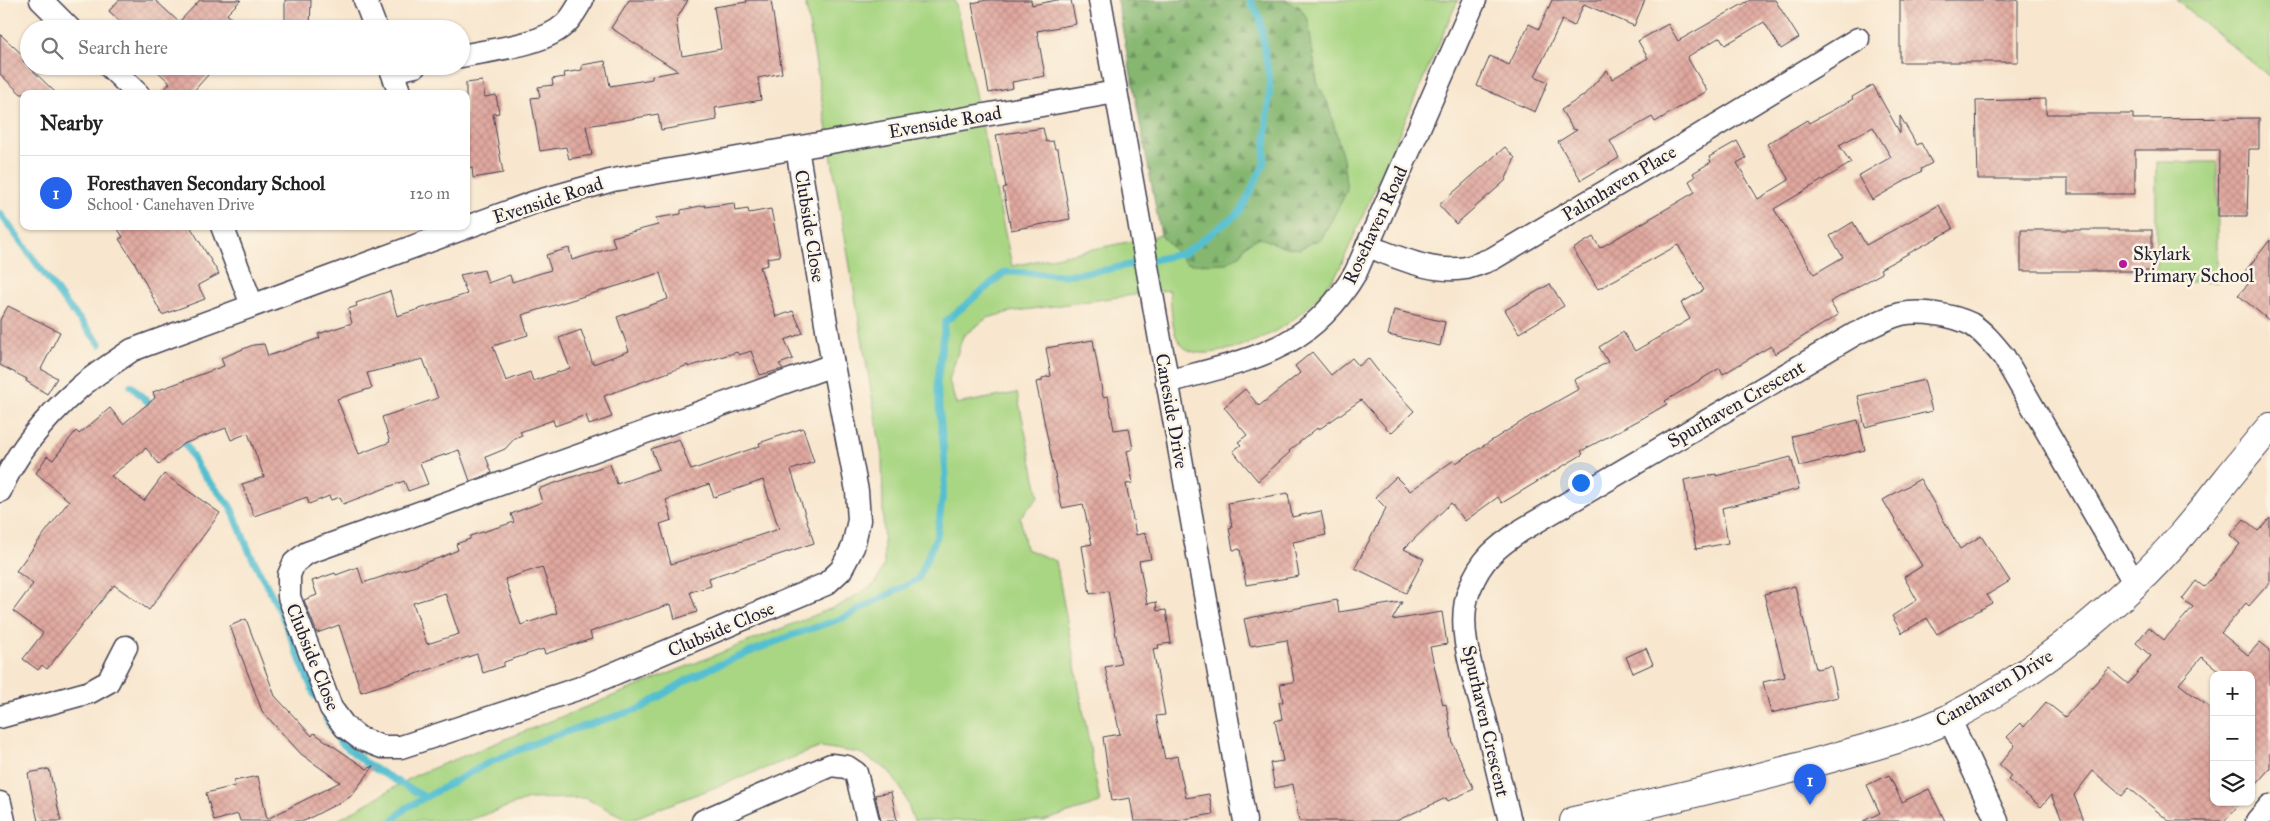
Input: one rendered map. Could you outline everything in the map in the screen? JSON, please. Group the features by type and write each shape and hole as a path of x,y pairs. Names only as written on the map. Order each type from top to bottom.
{"street":[{"path":"41,0 61,20"},
{"path":"366,0 373,20"},
{"path":"470,54 532,41 552,34 564,26 582,0"},
{"name":"Caneside Drive","path":"1100,0 1245,821"},
{"name":"Rosehaven Road","path":"1168,382 1265,354 1303,334 1342,295 1356,272 1475,0"},
{"name":"Palmhaven Place","path":"1367,246 1417,264 1442,270 1466,268 1492,259 1858,39"},
{"path":"118,75 134,90"},
{"path":"393,75 399,90"},
{"name":"Evenside Road","path":"470,223 613,180 1116,92"},
{"name":"Clubside Close","path":"797,148 833,365 857,492 858,520 853,547 841,570 826,584 580,688 402,747 382,746 361,739 345,727 331,708 288,597 290,576 294,563 307,553 833,365"},
{"path":"224,230 252,305"},
{"name":"Evenside Road","path":"0,491 8,472 42,426 80,388 132,350 447,230"},
{"name":"Spurhaven Crescent","path":"1510,821 1466,644 1464,614 1469,590 1480,566 1494,550 1522,530 1855,334 1883,320 1903,314 1926,314 1948,317 1970,324 1988,337 2004,356 2135,584"},
{"name":"Canehaven Drive","path":"1574,821 1783,771 1882,744 1949,718 2036,667 2080,633 2135,584 2201,511 2270,427"},
{"path":"0,717 57,703 90,692 108,682 126,647"},
{"path":"1949,718 1997,821"},
{"path":"703,821 823,768 840,765 856,773 868,821"},
{"path":"0,803 4,821"},
{"path":"2257,821 2270,806"}],"green space":[{"path":"805,0 955,0 1012,266 1161,235 1185,262 1241,254 1245,245 1260,237 1278,245 1291,248 1304,246 1322,238 1328,104 1317,82 1308,20 1299,6 1283,0 1458,0 1339,270 1317,299 1291,321 1244,345 1216,352 1189,351 1180,343 1176,336 1172,321 1169,290 1010,312 987,318 963,336 949,380 956,404 1017,393 1039,497 1020,517 1026,549 1056,561 1100,803 1043,821 914,821 903,792 889,771 860,753 821,747 629,820 585,798 529,799 467,821 336,821 416,775 840,605 875,584 884,565 882,456"},
{"path":"1117,0 1283,0 1299,6 1308,20 1317,82 1328,104 1343,158 1347,191 1322,238 1299,249 1283,247 1259,237 1245,245 1241,254 1227,263 1193,264 1186,263 1161,235"},
{"path":"2176,0 2270,0 2270,77"},
{"path":"2156,162 2217,162 2217,282 2156,282"}],"building":[{"path":"119,0 155,0 177,20 118,20 109,11"},
{"path":"200,0 241,0 227,14 233,20 181,20"},
{"path":"285,0 311,0 310,20 285,20"},
{"path":"629,0 688,0 676,20 682,56 721,49 714,7 747,2 746,0 771,0 782,73 758,78 761,100 715,108 717,120 661,130 658,114 586,126 592,155 569,159 566,147 540,151 531,98 540,97 538,87 553,85 552,79 565,77 564,73 582,70 582,65 605,61 610,86 652,79 652,76 678,71 611,28"},
{"path":"987,0 1031,0 1032,5 1057,0 1071,0 1076,24 1037,31 1045,76 1012,82 1013,88 989,93 972,3"},
{"path":"1552,0 1645,0 1634,26 1584,4 1574,26 1562,20 1535,76 1548,82 1535,112 1477,86 1490,56 1509,65 1529,24 1539,29"},
{"path":"1750,0 1775,0 1799,38 1781,49 1764,22 1725,45 1720,37 1687,57 1707,91 1655,122 1652,117 1610,141 1619,158 1581,180 1558,142 1577,130 1573,129 1561,110 1583,96 1607,70 1612,79 1648,58 1638,41 1668,24 1678,41"},
{"path":"1900,0 2018,0 2018,62 1900,62"},
{"path":"0,34 20,52 20,75 37,75 53,90 20,90 20,93 0,74"},
{"path":"162,75 208,75 195,90 164,90 170,83"},
{"path":"482,81 485,97 496,95 499,113 493,114 503,173 473,178 472,167 470,168 470,90 466,90 466,83"},
{"path":"1873,85 1900,133 1900,116 1917,145 1921,143 1932,163 1921,169 1922,171 1872,200 1858,176 1891,157 1873,127 1839,145 1851,163 1774,209 1814,274 1843,257 1830,236 1853,222 1866,245 1939,205 1953,229 1880,269 1882,273 1830,302 1838,315 1775,354 1771,346 1723,374 1720,368 1665,401 1667,404 1581,451 1583,454 1502,503 1498,497 1465,521 1451,503 1404,549 1424,559 1406,593 1355,568 1386,508 1375,497 1396,477 1410,491 1454,460 1456,463 1529,417 1579,389 1574,380 1608,362 1599,347 1623,332 1635,351 1690,319 1681,303 1704,290 1678,245 1598,289 1573,249 1593,237 1600,248 1695,192 1689,181 1695,177 1693,173 1711,162 1709,157 1737,141 1746,158 1737,163 1758,199 1789,180 1767,144 1807,120 1809,123 1853,99 1852,97"},
{"path":"2046,99 2046,114 2133,114 2133,119 2259,118 2259,149 2249,149 2247,216 2218,216 2219,150 2135,150 2135,194 2068,194 2068,179 1978,179 1976,101"},
{"path":"1043,128 1046,142 1053,141 1055,149 1058,149 1070,219 1011,230 1003,188 1006,187 996,135"},
{"path":"1505,147 1515,158 1505,181 1456,224 1439,205"},
{"path":"734,203 735,211 748,209 749,213 771,209 780,256 767,258 768,265 760,267 776,317 793,311 803,333 785,340 793,359 779,364 783,369 760,375 751,351 739,355 737,352 688,367 688,365 604,396 612,417 589,425 586,415 555,426 553,420 520,432 522,435 515,438 505,449 486,457 492,473 470,481 459,450 420,463 428,484 408,491 404,481 343,504 340,497 331,500 329,496 309,504 307,497 254,516 242,484 264,477 248,433 231,440 226,428 183,444 159,464 146,448 111,476 144,501 164,474 220,513 149,610 114,585 47,669 42,665 38,670 23,659 43,633 13,611 33,584 16,571 69,501 36,473 47,456 53,460 76,431 79,434 110,408 123,424 155,398 153,392 224,366 221,358 253,345 264,344 268,356 320,338 318,334 352,323 348,309 357,306 356,303 390,291 397,316 467,294 460,275 484,270 488,283 510,275 512,282 551,270 546,255 569,248 572,260 615,247 612,237 658,225 656,218 681,214 681,210 705,205 705,207","holes":["660,273 668,299 617,317 629,351 593,364 581,330 559,338 570,368 533,381 530,372 506,381 493,346 528,335 522,315","423,359 438,398 382,417 390,442 359,454 337,399 372,388 367,373"]},
{"path":"119,230 192,230 219,274 198,285 205,299 162,315 136,265 119,239 123,237"},
{"path":"2021,230 2152,230 2152,271 2021,271"},
{"path":"2270,240 2270,321 2238,295 2251,281 2243,274"},
{"path":"1550,284 1564,306 1519,333 1505,310"},
{"path":"8,306 60,332 41,369 57,378 47,394 26,381 27,379 0,365 0,320"},
{"path":"1394,310 1445,322 1440,346 1388,335"},
{"path":"1093,340 1103,397 1108,396 1114,430 1129,428 1133,449 1127,451 1133,483 1126,484 1136,535 1146,533 1151,559 1139,561 1147,604 1156,602 1157,611 1166,610 1171,643 1158,645 1159,648 1153,649 1165,715 1156,716 1165,759 1177,756 1186,798 1209,794 1213,814 1174,821 1134,821 1130,798 1112,801 1103,737 1120,734 1105,667 1121,664 1108,591 1090,594 1082,546 1092,544 1083,504 1062,508 1036,382 1051,376 1046,348"},
{"path":"1312,352 1331,375 1352,358 1359,366 1368,358 1385,380 1414,411 1391,433 1361,400 1318,430 1317,428 1289,451 1258,481 1233,451 1241,445 1238,442 1247,435 1224,407 1245,389 1259,406 1300,373 1295,366"},
{"path":"1924,380 1932,411 1865,427 1858,396"},
{"path":"1858,420 1865,450 1800,466 1792,436"},
{"path":"803,428 814,462 791,470 814,543 709,578 711,586 690,592 697,612 675,619 671,604 590,632 592,639 545,654 543,649 504,662 504,666 483,673 477,654 361,692 339,625 317,633 304,600 317,595 312,581 335,573 336,575 358,567 363,583 458,550 456,544 470,539 470,536 514,522 511,514 542,502 538,489 610,464 617,484 659,469 651,449 679,439 691,470 760,446 759,443","holes":["763,480 779,529 671,564 660,524 672,520 666,500 709,484 714,497","542,567 557,613 521,625 505,579","445,593 459,634 427,644 413,603"]},
{"path":"1791,457 1799,489 1722,508 1728,543 1696,549 1684,480 1716,474 1716,476"},
{"path":"1920,479 1960,549 1981,536 2010,581 1987,595 1992,603 1937,634 1927,618 1902,633 1892,616 1917,600 1904,577 1922,566 1883,500"},
{"path":"1288,493 1292,517 1321,511 1326,535 1293,542 1299,576 1246,585 1240,549 1233,550 1229,528 1232,527 1228,503"},
{"path":"2270,518 2270,582 2249,606 2246,603 2221,633 2248,655 2260,642 2270,650 2270,768 2255,785 2255,671 2219,671 2202,657 2179,684 2210,708 2210,806 2238,806 2225,821 2169,821 2129,788 2122,796 2093,771 2074,795 2084,821 2063,821 2051,795 2041,807 2008,780 2011,776 1999,765 2015,745 2007,737 2021,723 2024,727 2046,702 2065,717 2109,668 2128,684 2151,656 2136,643 2149,627 2164,640 2193,607 2182,599 2196,581 2204,587 2240,544 2230,535 2244,519 2258,531"},
{"path":"1795,586 1816,669 1831,666 1838,697 1771,713 1763,682 1785,677 1764,594"},
{"path":"1337,600 1339,612 1402,602 1392,620 1442,612 1447,644 1430,647 1443,705 1446,704 1453,744 1474,789 1448,801 1446,798 1396,821 1299,821 1293,784 1275,788 1270,763 1283,761 1275,721 1282,719 1279,702 1283,702 1280,684 1294,682 1287,640 1250,646 1244,619"},
{"path":"246,619 275,696 312,736 314,733 367,769 374,766 350,797 304,821 240,821 238,814 214,821 206,793 235,786 234,781 258,776 267,819 340,782 301,754 262,711 230,626"},
{"path":"1646,648 1653,664 1633,673 1626,657"},
{"path":"49,769 61,821 38,821 28,773"},
{"path":"1889,775 1902,802 1929,789 1945,821 1863,821 1880,813 1867,785"},
{"path":"891,792 897,821 881,821 875,795"}],"waterway":[{"path":"392,821 406,808 488,763 547,738 641,708 687,680 718,665 790,636 843,618 918,579 937,536 946,473 937,385 945,322 1005,272 1065,275 1105,270 1185,253 1240,212 1264,164 1270,84 1260,19 1250,0"},
{"path":"0,213 64,301 100,344"},
{"path":"131,386 154,408"},
{"path":"180,437 199,469 231,507 250,553 280,611 315,696"},
{"path":"326,719 340,742 370,766 425,797"}],"place":[{"name":"Skylark Primary School","path":"2123,264"},
{"name":"Foresthaven Secondary School","path":"1810,805"}]}
